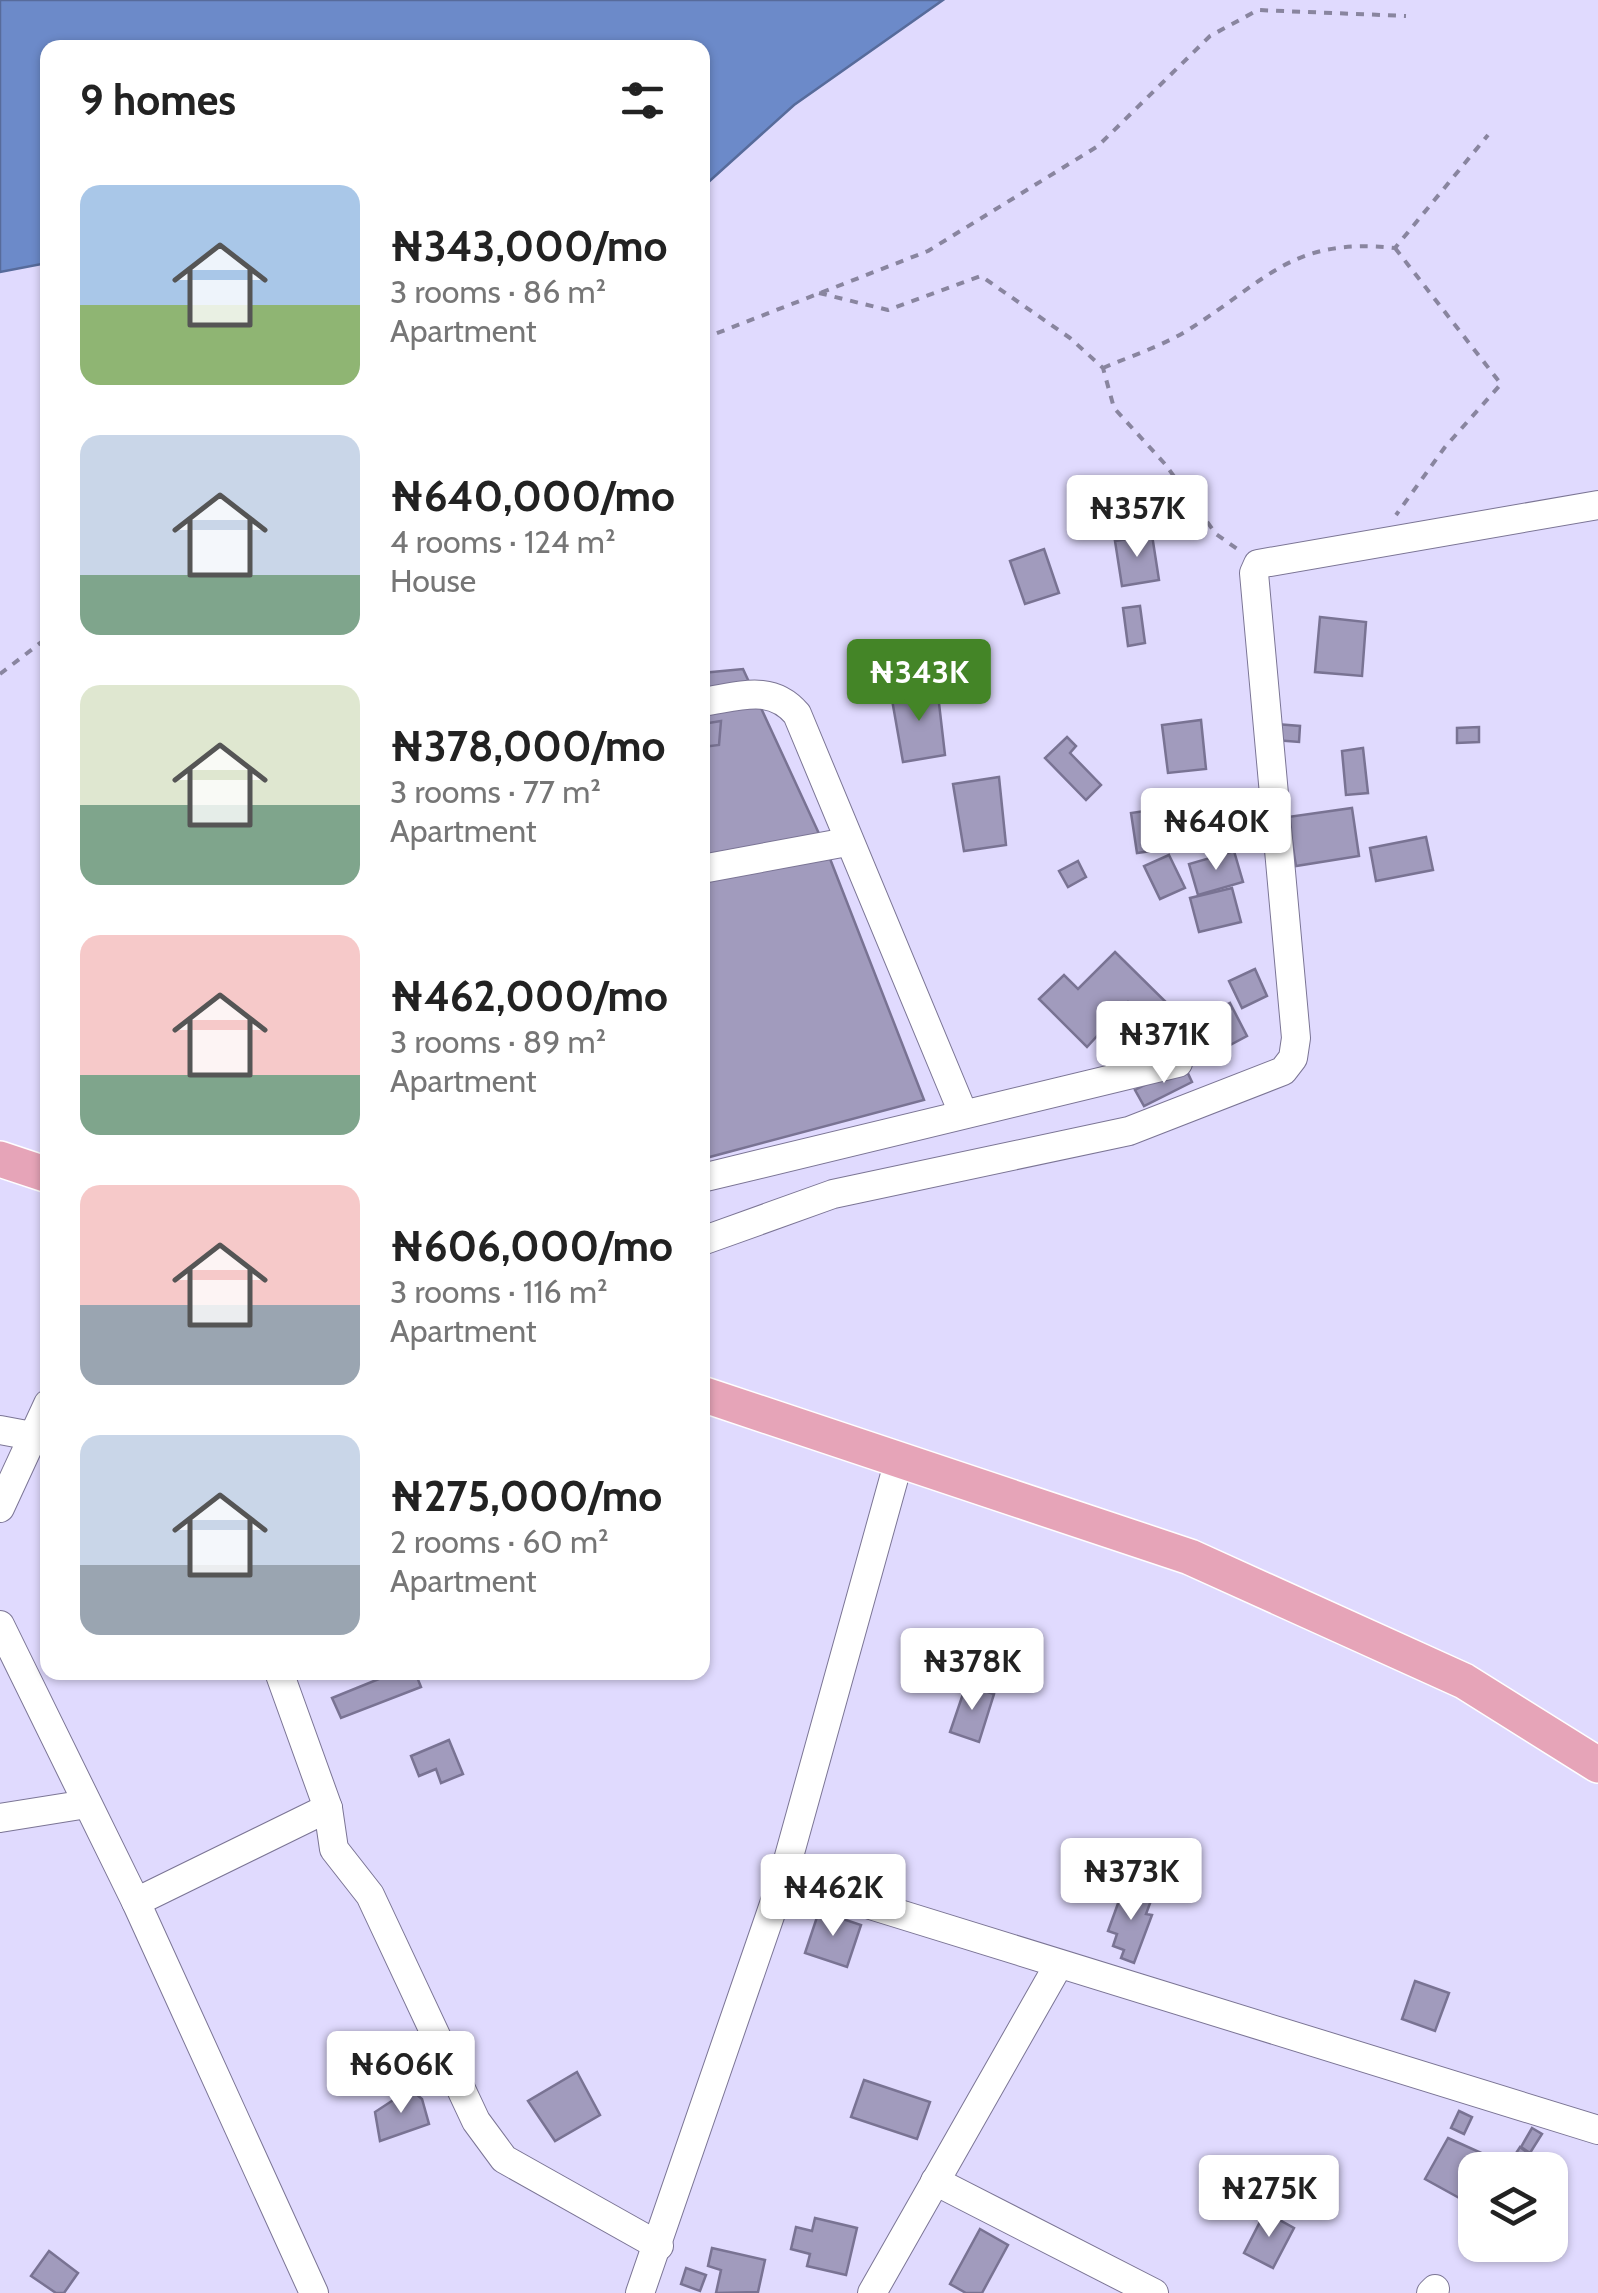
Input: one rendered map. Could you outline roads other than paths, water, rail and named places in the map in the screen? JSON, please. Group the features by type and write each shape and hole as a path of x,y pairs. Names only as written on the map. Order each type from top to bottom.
{"main road":[{"path":"0,1159 40,1172"},
{"path":"710,1397 1190,1557 1464,1680 1598,1765"}],"street":[{"path":"710,1238 833,1194 1090,1142 1142,1127 1284,1070 1293,1058 1296,1038 1254,574 1258,564 1598,504"},
{"path":"710,701 766,692 785,699 806,732 846,842 962,1113"},
{"path":"710,868 846,842"},
{"path":"710,1176 1178,1063"},
{"path":"0,1430 40,1438 0,1508"},
{"path":"640,2293 783,1878 900,1460"},
{"path":"0,1625 136,1902 314,2293"},
{"path":"282,1680 328,1808 334,1849 370,1896 444,2062 476,2121 504,2160 659,2246"},
{"path":"0,1818 87,1804"},
{"path":"136,1902 328,1808"},
{"path":"783,1878 1598,2130"},
{"path":"872,2293 1059,1964"},
{"path":"935,2181 1154,2293"}],"water":[{"path":"0,0 943,0 794,105 710,181 710,40 40,40 40,264 0,272"}]}
